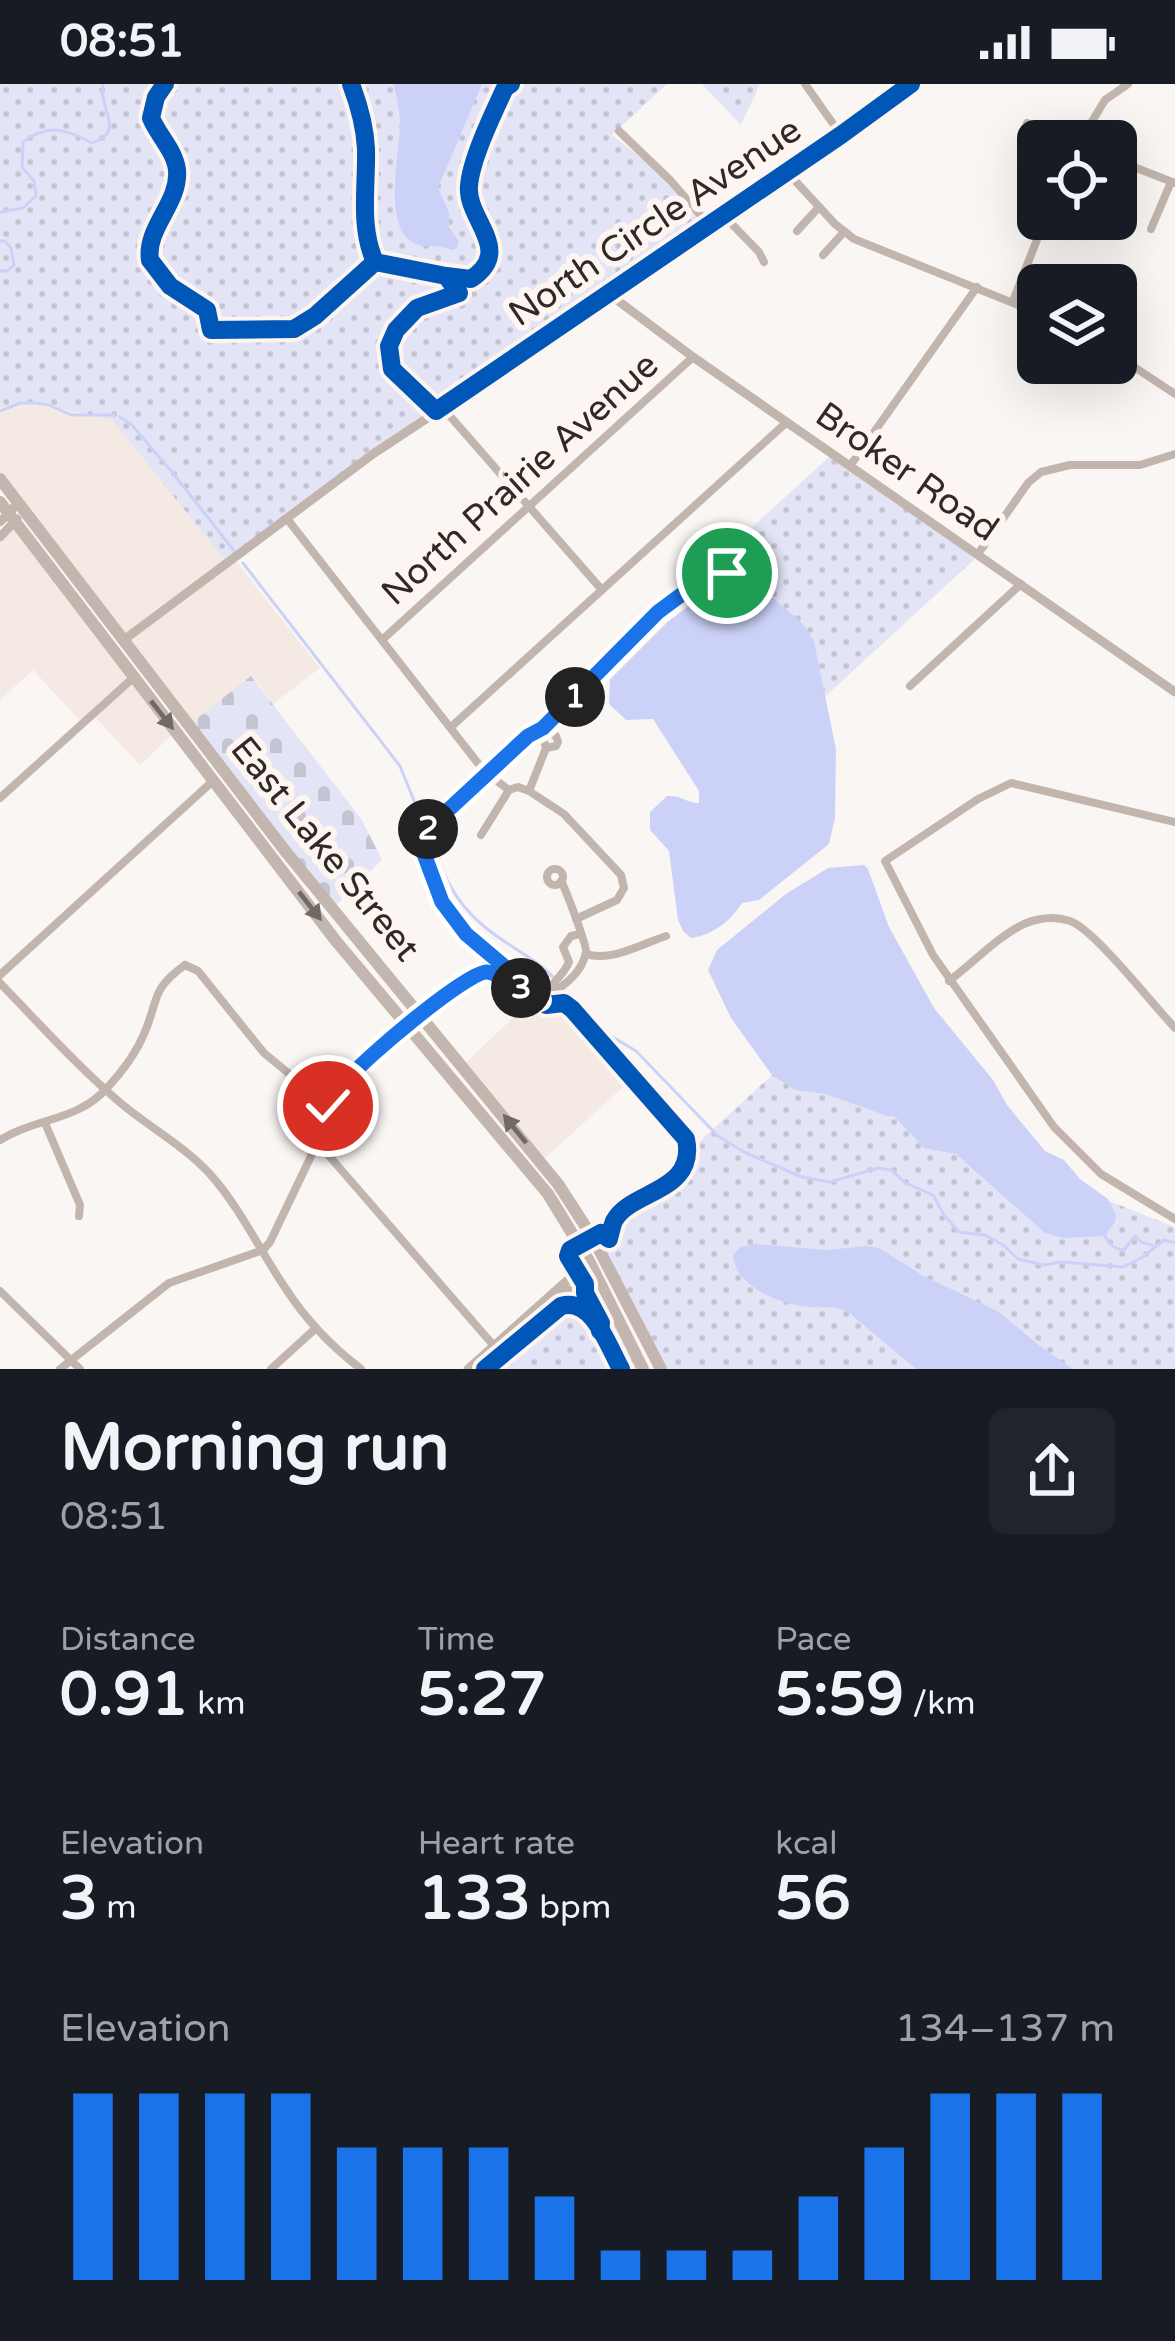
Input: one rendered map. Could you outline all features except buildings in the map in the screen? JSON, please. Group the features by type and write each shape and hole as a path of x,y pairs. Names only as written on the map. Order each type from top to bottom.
{"main road":[{"name":"East Lake Street","path":"0,479 11,512 133,678 558,1184 581,1217 596,1259"},
{"name":"East Lake Street","path":"11,512 125,640 336,940 548,1194 596,1259"},
{"path":"596,1259 610,1304 643,1369"},
{"path":"596,1259 661,1369"}],"street":[{"path":"805,84 841,136"},
{"name":"North Circle Avenue","path":"112,649 374,454 911,84"},
{"path":"1093,120 1105,100 1128,84"},
{"path":"620,131 709,225"},
{"path":"1137,168 1173,183 1151,229"},
{"path":"787,172 844,232 870,247 1017,304"},
{"path":"797,231 819,208"},
{"path":"724,216 764,262"},
{"path":"823,255 844,232"},
{"path":"1012,302 1037,240"},
{"path":"850,466 976,287"},
{"name":"Broker Road","path":"609,294 1175,691"},
{"name":"North Prairie Avenue","path":"382,640 693,357"},
{"path":"1137,369 1175,394"},
{"path":"439,410 602,590"},
{"path":"451,727 788,422"},
{"path":"978,554 1028,483 1041,472 1070,465 1140,465 1175,454"},
{"path":"0,537 11,512"},
{"path":"288,520 484,771"},
{"path":"910,686 1021,584"},
{"path":"0,798 133,678"},
{"path":"530,791 546,748"},
{"path":"218,776 0,979 106,1090 199,1162 233,1204 316,1329 361,1369"},
{"path":"493,778 509,790"},
{"path":"1175,822 1011,783 978,799 885,861 915,924 950,981 1067,1143 1118,1186 1175,1219"},
{"path":"481,835 509,790 518,787 564,814 621,875 624,888 617,900 577,920"},
{"path":"60,1369 169,1283 263,1250 352,1075 420,1015 471,977 486,972 497,976 524,1002 540,1000 559,983 586,954 561,880"},
{"path":"950,981 1016,929 1047,918 1065,920 1086,932 1175,1028"},
{"path":"559,983 569,962 563,947 571,936 580,934"},
{"path":"586,954 610,955 666,936"},
{"path":"0,1140 15,1130 85,1108 106,1090 140,1042 156,992 185,963 198,970 264,1053 333,1110"},
{"path":"45,1123 80,1205 79,1216"},
{"path":"317,1142 494,1346"},
{"path":"468,1369 596,1259"},
{"path":"547,1301 575,1287 594,1292 610,1304"},
{"path":"0,1291 80,1369"},
{"path":"271,1369 316,1329"}],"shaded area":[{"path":"35,403 112,420 226,561 126,634 0,472 0,408"},
{"path":"15,525 174,733 140,765 94,716 83,724 33,670 0,700 0,542"},
{"path":"236,561 320,668 273,704 252,676 191,723 128,640"},
{"path":"550,981 634,1077 543,1160 464,1064 542,995"}],"green space":[{"path":"0,84 667,84 612,135 671,181 709,225 373,454 228,564 112,420 35,403 0,408"},
{"path":"702,84 760,84 741,125"},
{"path":"831,455 977,557 819,702 700,575"},
{"path":"251,676 362,820 382,860 334,907 191,723"},
{"path":"772,1075 840,1095 1175,1227 1175,1369 661,1369 594,1239"},
{"path":"572,1291 594,1295 608,1306 640,1369 473,1369 550,1303"}],"water":[{"path":"394,84 482,84 438,188 449,212 449,227 459,242 457,248 414,243 398,222 395,188 400,123"},
{"path":"733,582 769,595 799,620 814,642 836,749 835,818 829,844 759,900 742,903 720,926 691,938 678,920 669,851 650,830 650,812 667,796 699,803 699,791 653,719 626,720 609,704 610,677 689,602"},
{"path":"864,865 889,927 934,1008 1045,1151 1064,1160 1080,1179 1108,1199 1116,1215 1105,1236 1063,1238 1045,1233 956,1154 924,1148 894,1116 826,1094 795,1090 772,1075 731,1018 708,970 717,950 786,894 828,868"},
{"path":"740,1247 827,1250 879,1248 999,1312 1073,1369 916,1369 848,1312 787,1303 751,1286 733,1256"}],"waterway":[{"path":"0,212 23,208 36,196 34,181 22,167 23,142 57,130 92,143 108,132 103,84"},
{"path":"0,241 11,248 14,265 0,271"},
{"path":"0,411 35,403 71,415 114,415"},
{"path":"120,417 172,472 235,552"},
{"path":"243,563 400,766 417,808 430,820 441,866 464,906 556,980"},
{"path":"562,988 611,1036 636,1051 718,1136 802,1177 830,1182 878,1168 891,1170 933,1195 959,1232 985,1235 1018,1259 1044,1265 1123,1267 1164,1240 1175,1243"},
{"path":"1105,1236 1124,1250 1135,1236 1152,1245"}],"cycle path":[{"path":"165,84 151,118 173,156 176,182 153,237 150,260 170,286 207,310 211,330 294,329 375,262"},
{"path":"351,84 364,132 365,220 375,262 446,276 459,293 417,308 396,330 389,346 392,369 436,411 911,84"},
{"path":"446,276 471,279 489,257 469,186 483,137 511,84"},
{"path":"600,1331 585,1284 568,1256 570,1250 601,1233 609,1239 622,1211 672,1181 687,1157 686,1139 572,1009 564,1003 546,1005 523,989 466,934 442,902 419,838 528,736 543,728 659,612 748,556"},
{"path":"485,1369 561,1306 572,1305 591,1316 621,1369"}],"route":[{"path":"328,1106 333,1110 360,1066 471,977 486,972 497,976 524,1002 540,1000 466,934 438,897 418,838 528,736 543,728 658,612 689,589 727,573"}]}
